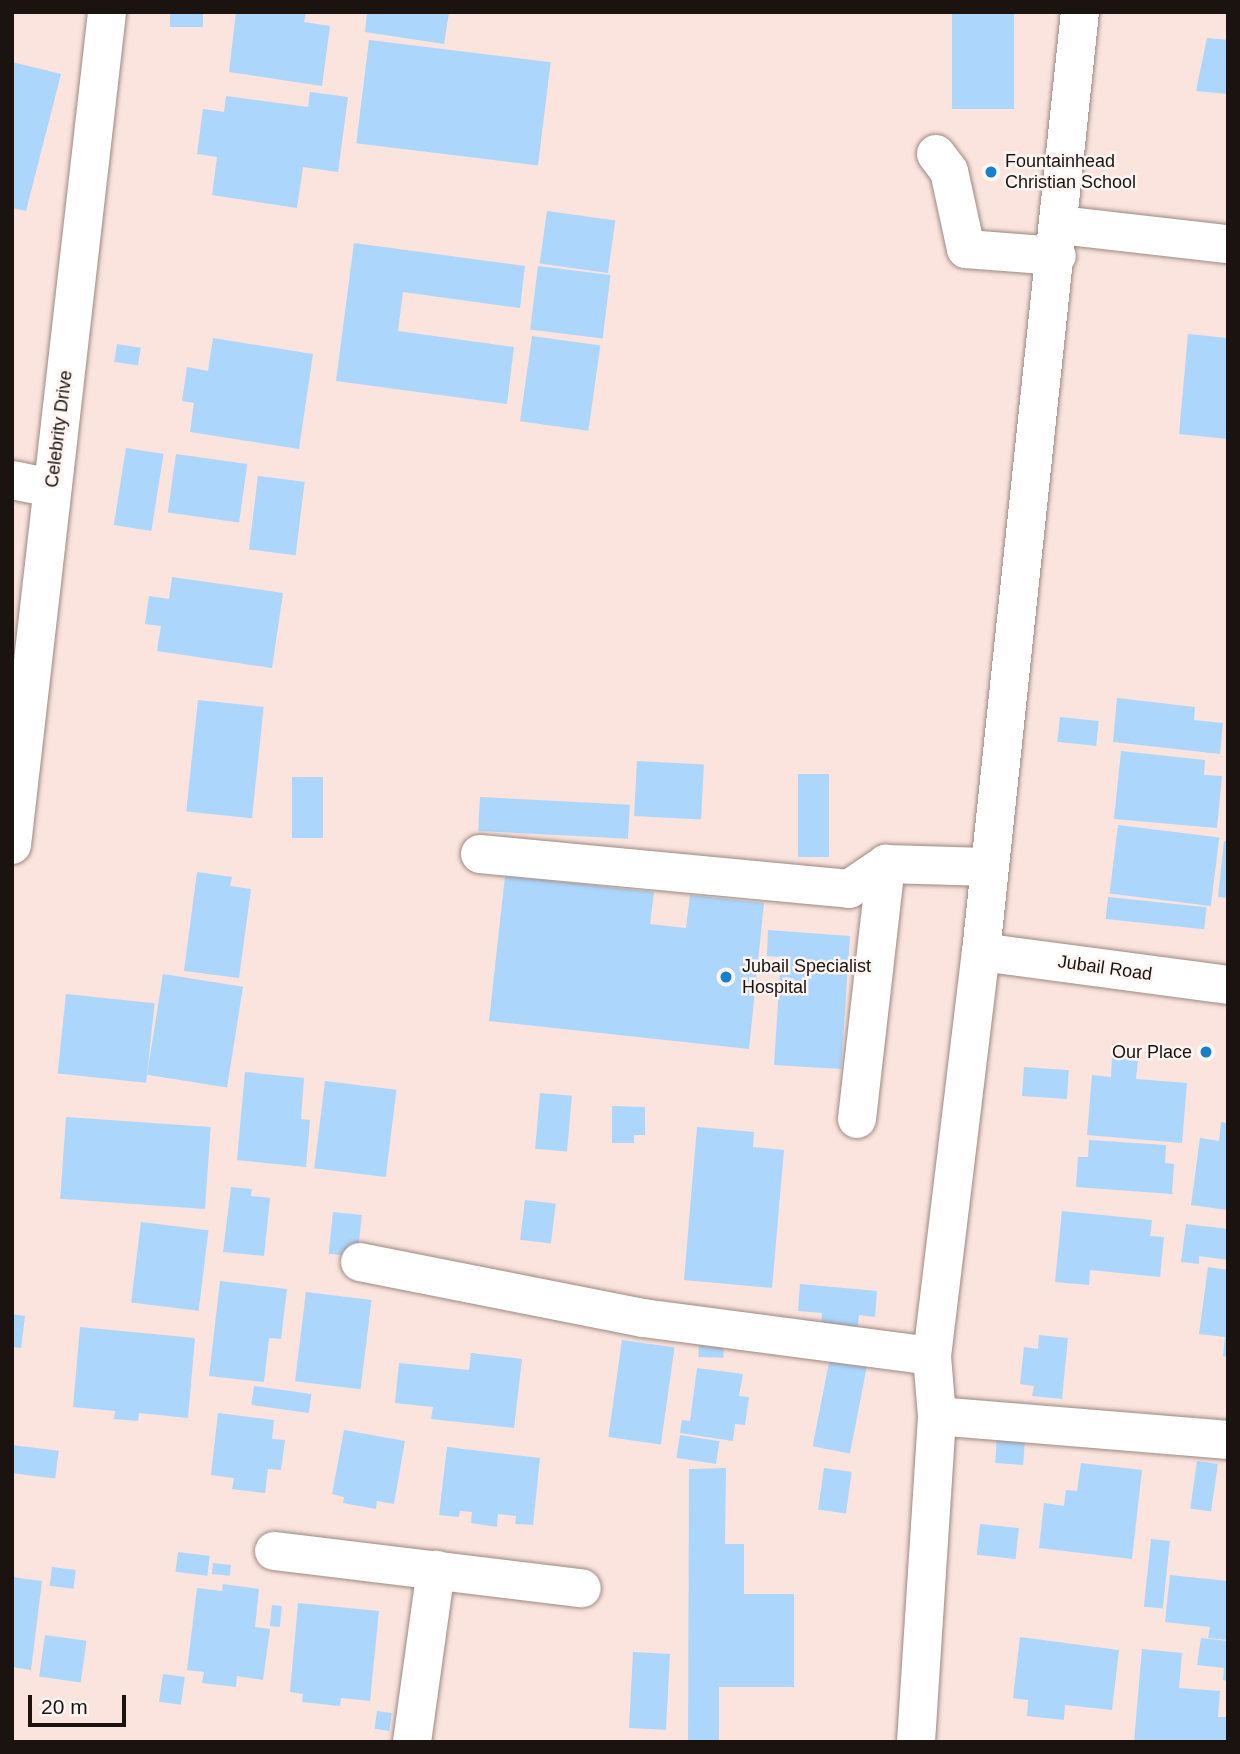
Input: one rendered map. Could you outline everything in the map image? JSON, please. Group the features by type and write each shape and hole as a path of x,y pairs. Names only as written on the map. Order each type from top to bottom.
{"street":[{"name":"Celebrity Drive","path":"12,845 107,12"},
{"path":"916,1742 937,1416 932,1356 981,952 1080,12"},
{"path":"936,154 949,171 966,248 1058,240 1228,244"},
{"path":"12,480 52,488"},
{"path":"480,854 849,889 886,864 989,867"},
{"path":"857,1119 886,864"},
{"name":"Jubail Road","path":"981,952 1228,985"},
{"path":"359,1262 643,1318 932,1356"},
{"path":"937,1416 1228,1440"},
{"path":"274,1551 582,1588"},
{"path":"412,1742 436,1570"}],"building":[{"path":"170,12 203,12 203,27 170,27"},
{"path":"236,12 306,12 304,22 330,26 322,86 229,72"},
{"path":"367,12 449,12 444,44 365,32"},
{"path":"952,12 1014,12 1014,109 952,109"},
{"path":"1207,38 1228,40 1228,94 1196,91"},
{"path":"369,40 551,62 538,166 356,143"},
{"path":"12,62 61,74 26,211 12,208"},
{"path":"310,92 348,97 338,172 303,167 297,208 212,195 217,157 197,154 203,109 224,112 226,96 308,107"},
{"path":"547,211 615,221 608,273 540,263"},
{"path":"354,243 525,266 520,308 403,292 398,331 514,347 507,404 336,381"},
{"path":"538,266 610,275 603,338 530,330"},
{"path":"1188,334 1228,338 1228,439 1179,434"},
{"path":"532,336 600,346 588,431 520,421"},
{"path":"213,338 313,354 299,449 190,432 194,403 182,401 187,367 208,371"},
{"path":"117,344 141,348 138,366 114,362"},
{"path":"126,448 164,454 151,531 114,525"},
{"path":"176,454 247,464 239,522 168,512"},
{"path":"258,476 305,482 296,555 249,549"},
{"path":"172,577 283,593 272,668 157,651 161,626 145,624 149,596 169,599"},
{"path":"1117,698 1195,707 1194,720 1223,723 1220,754 1113,742"},
{"path":"198,700 264,707 252,818 186,811"},
{"path":"1060,717 1099,721 1096,746 1057,742"},
{"path":"1121,751 1205,760 1204,775 1222,776 1217,828 1114,819"},
{"path":"637,761 704,765 701,819 634,816"},
{"path":"798,774 829,774 829,857 798,857"},
{"path":"292,777 323,777 323,838 292,838"},
{"path":"480,797 630,805 628,839 478,831"},
{"path":"1118,825 1219,837 1211,906 1110,893"},
{"path":"1224,841 1228,842 1228,898 1218,897"},
{"path":"197,872 232,877 230,886 251,889 239,978 184,971"},
{"path":"505,876 654,892 650,924 686,928 690,895 764,903 749,1049 489,1021"},
{"path":"1108,897 1206,907 1204,929 1106,919"},
{"path":"768,930 850,936 841,1069 774,1065 781,957 767,956"},
{"path":"163,974 243,987 227,1087 147,1075"},
{"path":"66,994 155,1003 146,1083 58,1074"},
{"path":"1112,1058 1138,1060 1136,1079 1187,1083 1182,1143 1087,1135 1092,1075 1111,1077"},
{"path":"1024,1067 1069,1070 1067,1099 1022,1096"},
{"path":"245,1072 304,1078 301,1119 310,1120 306,1167 237,1160"},
{"path":"325,1081 396,1090 386,1177 314,1168"},
{"path":"540,1093 572,1096 567,1152 535,1149"},
{"path":"612,1106 645,1107 645,1135 634,1135 634,1143 612,1143"},
{"path":"66,1117 211,1127 205,1209 60,1199"},
{"path":"1221,1122 1228,1123 1228,1210 1191,1205 1200,1138 1219,1141"},
{"path":"697,1127 754,1132 753,1147 784,1150 772,1288 684,1280"},
{"path":"1089,1140 1166,1145 1165,1163 1174,1164 1172,1194 1076,1187 1078,1157 1088,1157"},
{"path":"231,1187 252,1189 251,1196 270,1198 264,1256 223,1252"},
{"path":"525,1200 556,1204 551,1243 520,1240"},
{"path":"1062,1211 1152,1220 1150,1236 1164,1237 1160,1277 1090,1270 1089,1285 1055,1282"},
{"path":"333,1212 362,1215 357,1257 329,1254"},
{"path":"141,1222 208,1230 199,1311 131,1302"},
{"path":"1186,1224 1228,1229 1228,1260 1199,1256 1199,1264 1181,1262"},
{"path":"1208,1267 1228,1270 1228,1357 1223,1356 1225,1337 1199,1334"},
{"path":"220,1281 287,1289 281,1339 269,1338 264,1382 209,1376"},
{"path":"800,1284 877,1291 875,1317 859,1315 857,1331 821,1327 822,1313 798,1311"},
{"path":"306,1292 372,1300 361,1389 295,1381"},
{"path":"12,1314 25,1316 21,1348 12,1347"},
{"path":"80,1327 195,1338 188,1418 139,1413 138,1421 114,1419 115,1411 73,1407"},
{"path":"1039,1335 1068,1338 1062,1399 1032,1396 1034,1386 1020,1384 1024,1347 1038,1349"},
{"path":"622,1340 674,1347 661,1444 608,1437"},
{"path":"699,1340 724,1341 723,1358 698,1357"},
{"path":"471,1353 522,1359 514,1428 431,1419 433,1407 395,1403 399,1363 469,1370"},
{"path":"830,1357 867,1364 850,1454 813,1446"},
{"path":"697,1368 743,1374 739,1396 749,1397 745,1425 735,1424 733,1441 680,1433 682,1420 690,1421"},
{"path":"254,1386 311,1394 309,1413 251,1405"},
{"path":"218,1413 274,1420 272,1439 285,1440 281,1470 268,1469 265,1493 232,1489 234,1478 211,1475"},
{"path":"344,1430 405,1441 394,1504 377,1501 376,1509 343,1503 344,1497 332,1494"},
{"path":"680,1435 720,1441 716,1464 676,1458"},
{"path":"997,1437 1025,1439 1023,1465 995,1463"},
{"path":"12,1445 59,1451 55,1479 12,1473"},
{"path":"447,1447 540,1458 533,1525 515,1524 516,1516 498,1514 497,1527 471,1523 472,1512 460,1511 459,1517 439,1515"},
{"path":"1197,1461 1218,1464 1211,1511 1190,1509"},
{"path":"1081,1463 1142,1470 1132,1559 1039,1548 1044,1503 1064,1506 1066,1490 1077,1491"},
{"path":"726,1468 725,1544 744,1544 744,1594 794,1594 794,1687 719,1687 719,1741 688,1741 689,1469"},
{"path":"824,1468 852,1472 846,1513 818,1510"},
{"path":"980,1524 1019,1528 1016,1559 977,1555"},
{"path":"1151,1539 1170,1541 1163,1609 1144,1607"},
{"path":"178,1552 210,1556 207,1576 176,1572"},
{"path":"213,1563 231,1565 230,1576 212,1574"},
{"path":"52,1567 76,1570 74,1589 50,1586"},
{"path":"1170,1575 1228,1581 1228,1640 1208,1638 1210,1627 1165,1622"},
{"path":"12,1577 42,1581 31,1670 12,1667"},
{"path":"223,1584 259,1589 255,1627 270,1629 263,1680 237,1676 236,1687 202,1683 204,1672 187,1670 197,1588 222,1591"},
{"path":"298,1603 379,1611 370,1701 341,1698 340,1706 302,1702 303,1694 290,1692"},
{"path":"272,1605 282,1606 280,1627 270,1626"},
{"path":"45,1635 87,1641 81,1682 39,1677"},
{"path":"1020,1637 1119,1650 1112,1710 1065,1705 1064,1720 1027,1716 1028,1700 1013,1698"},
{"path":"1201,1638 1228,1641 1228,1681 1223,1680 1224,1668 1197,1665"},
{"path":"1142,1649 1182,1653 1179,1688 1220,1691 1218,1717 1228,1717 1228,1742 1134,1742"},
{"path":"633,1652 670,1654 666,1730 629,1728"},
{"path":"163,1674 185,1677 181,1705 159,1702"},
{"path":"377,1711 392,1713 389,1731 374,1729"}],"place":[{"name":"Fountainhead Christian School","path":"991,172"},
{"name":"Jubail Specialist Hospital","path":"726,977"},
{"name":"Our Place","path":"1206,1052"}]}
